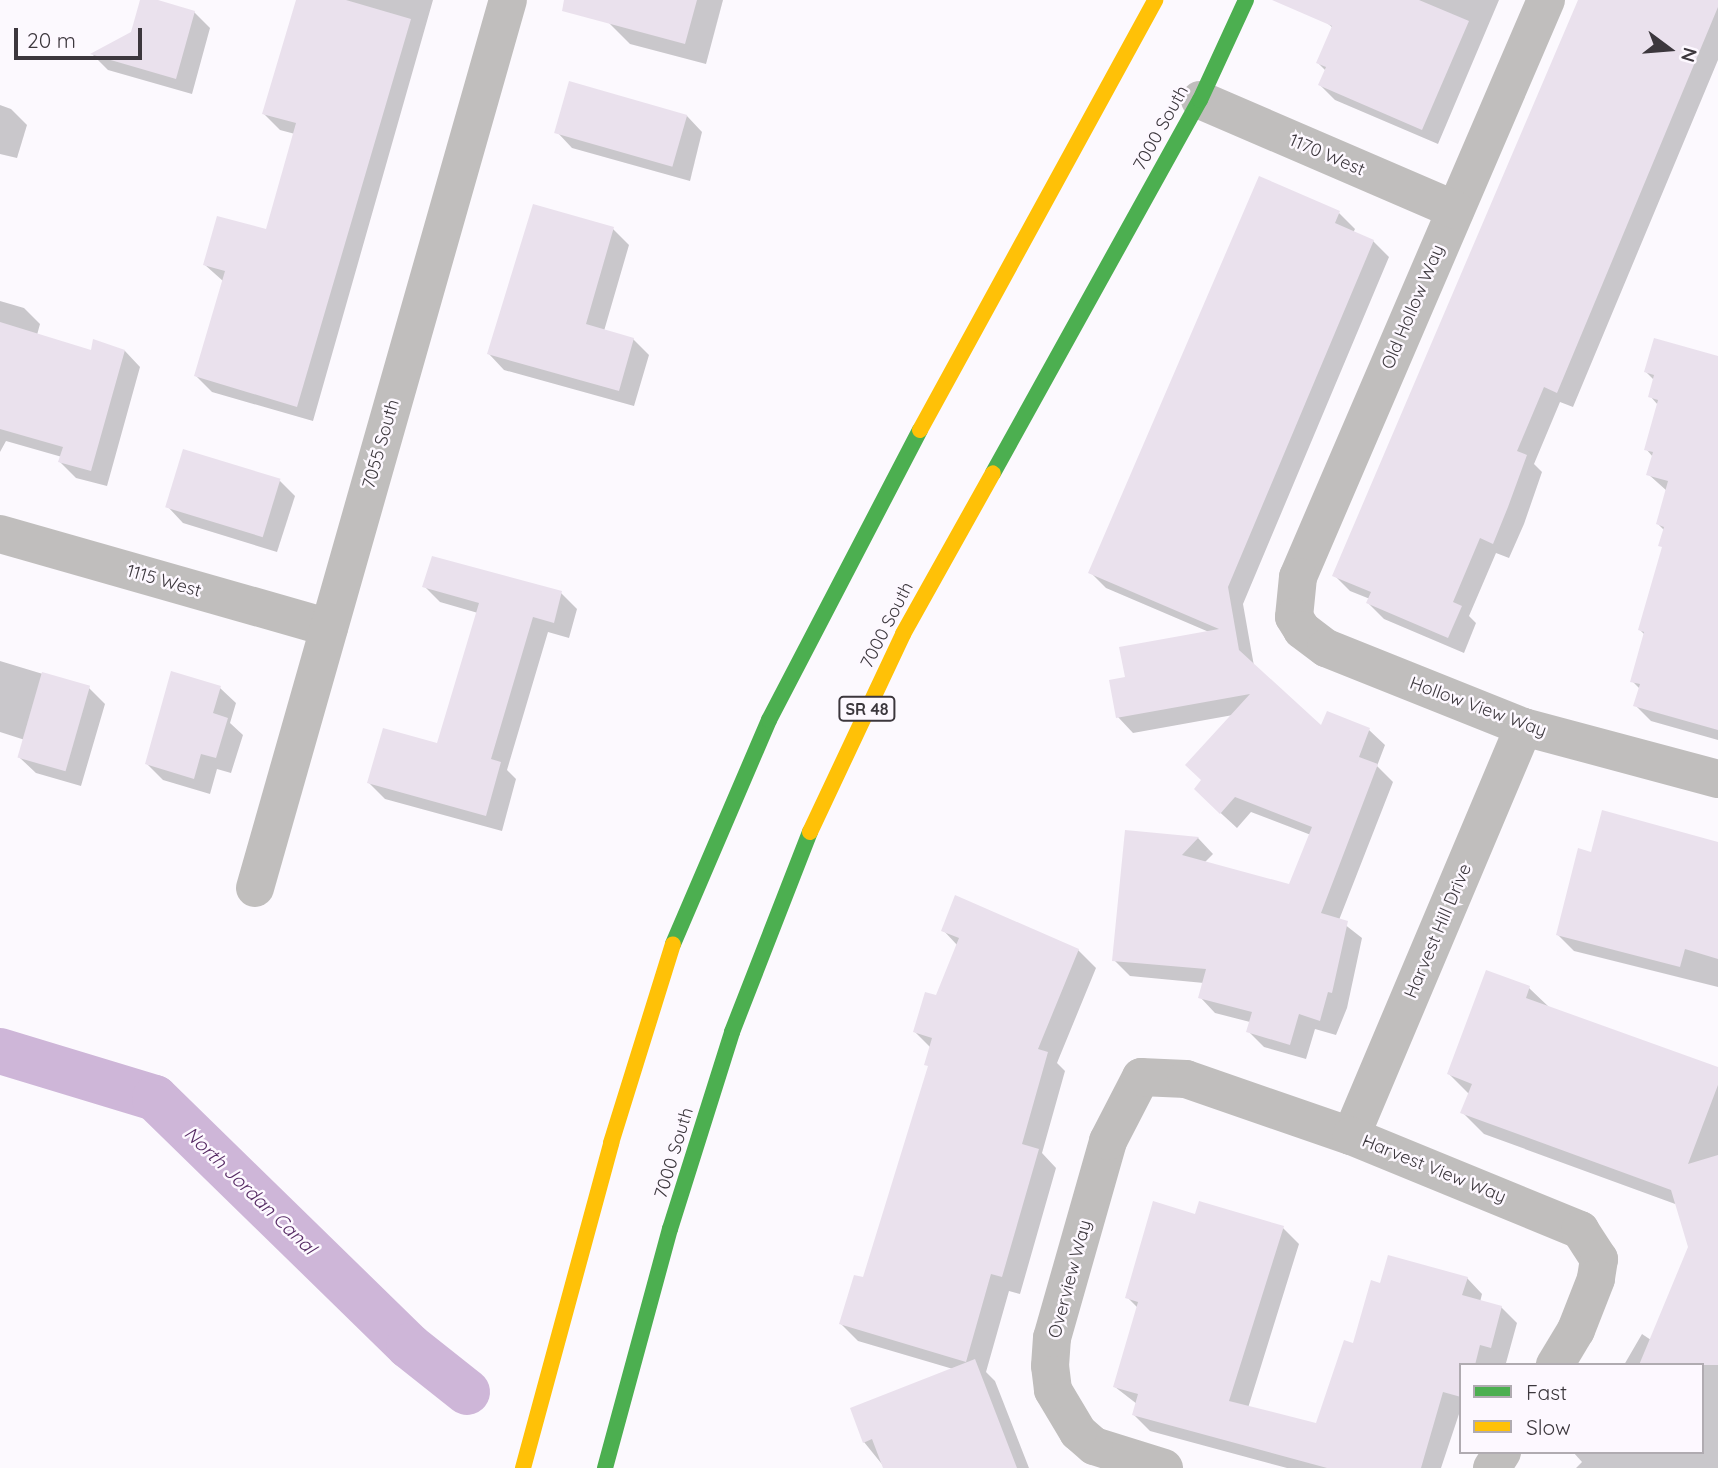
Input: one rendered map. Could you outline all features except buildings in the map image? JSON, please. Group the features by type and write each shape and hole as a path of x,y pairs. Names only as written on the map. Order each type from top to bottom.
{"main road":[{"path":"523,1468 611,1143 673,945 759,745 854,551 1155,0"},
{"name":"7000 South","path":"605,1468 670,1229 732,1032 821,805 903,634 1200,100 1246,0"}],"street":[{"name":"7055 South","path":"255,888 508,0"},
{"name":"Old Hollow Way","path":"1294,617 1298,577 1546,0"},
{"name":"1170 West","path":"1200,100 1455,210"},
{"name":"1115 West","path":"0,534 329,628"},
{"name":"Hollow View Way","path":"1294,617 1302,630 1326,648 1524,727 1718,779"},
{"name":"Harvest Hill Drive","path":"1351,1136 1524,727"},
{"name":"Harvest View Way","path":"1141,1077 1186,1079 1351,1136 1551,1217 1586,1236 1599,1259 1596,1279 1581,1320 1556,1363"},
{"name":"Overview Way","path":"1141,1077 1108,1141 1052,1338 1050,1366 1053,1390 1078,1432 1094,1446 1164,1468"}],"waterway":[{"name":"North Jordan Canal","path":"0,1051 155,1098 409,1346 467,1392"}],"traffic: fast":[{"path":"993,473 1200,100 1246,0"},
{"path":"673,944 769,720 920,430"},
{"path":"605,1468 670,1229 732,1032 810,832"}],"traffic: slow":[{"path":"920,430 1155,0"},
{"path":"810,832 903,634 993,473"},
{"path":"523,1468 611,1143 673,944"}]}
